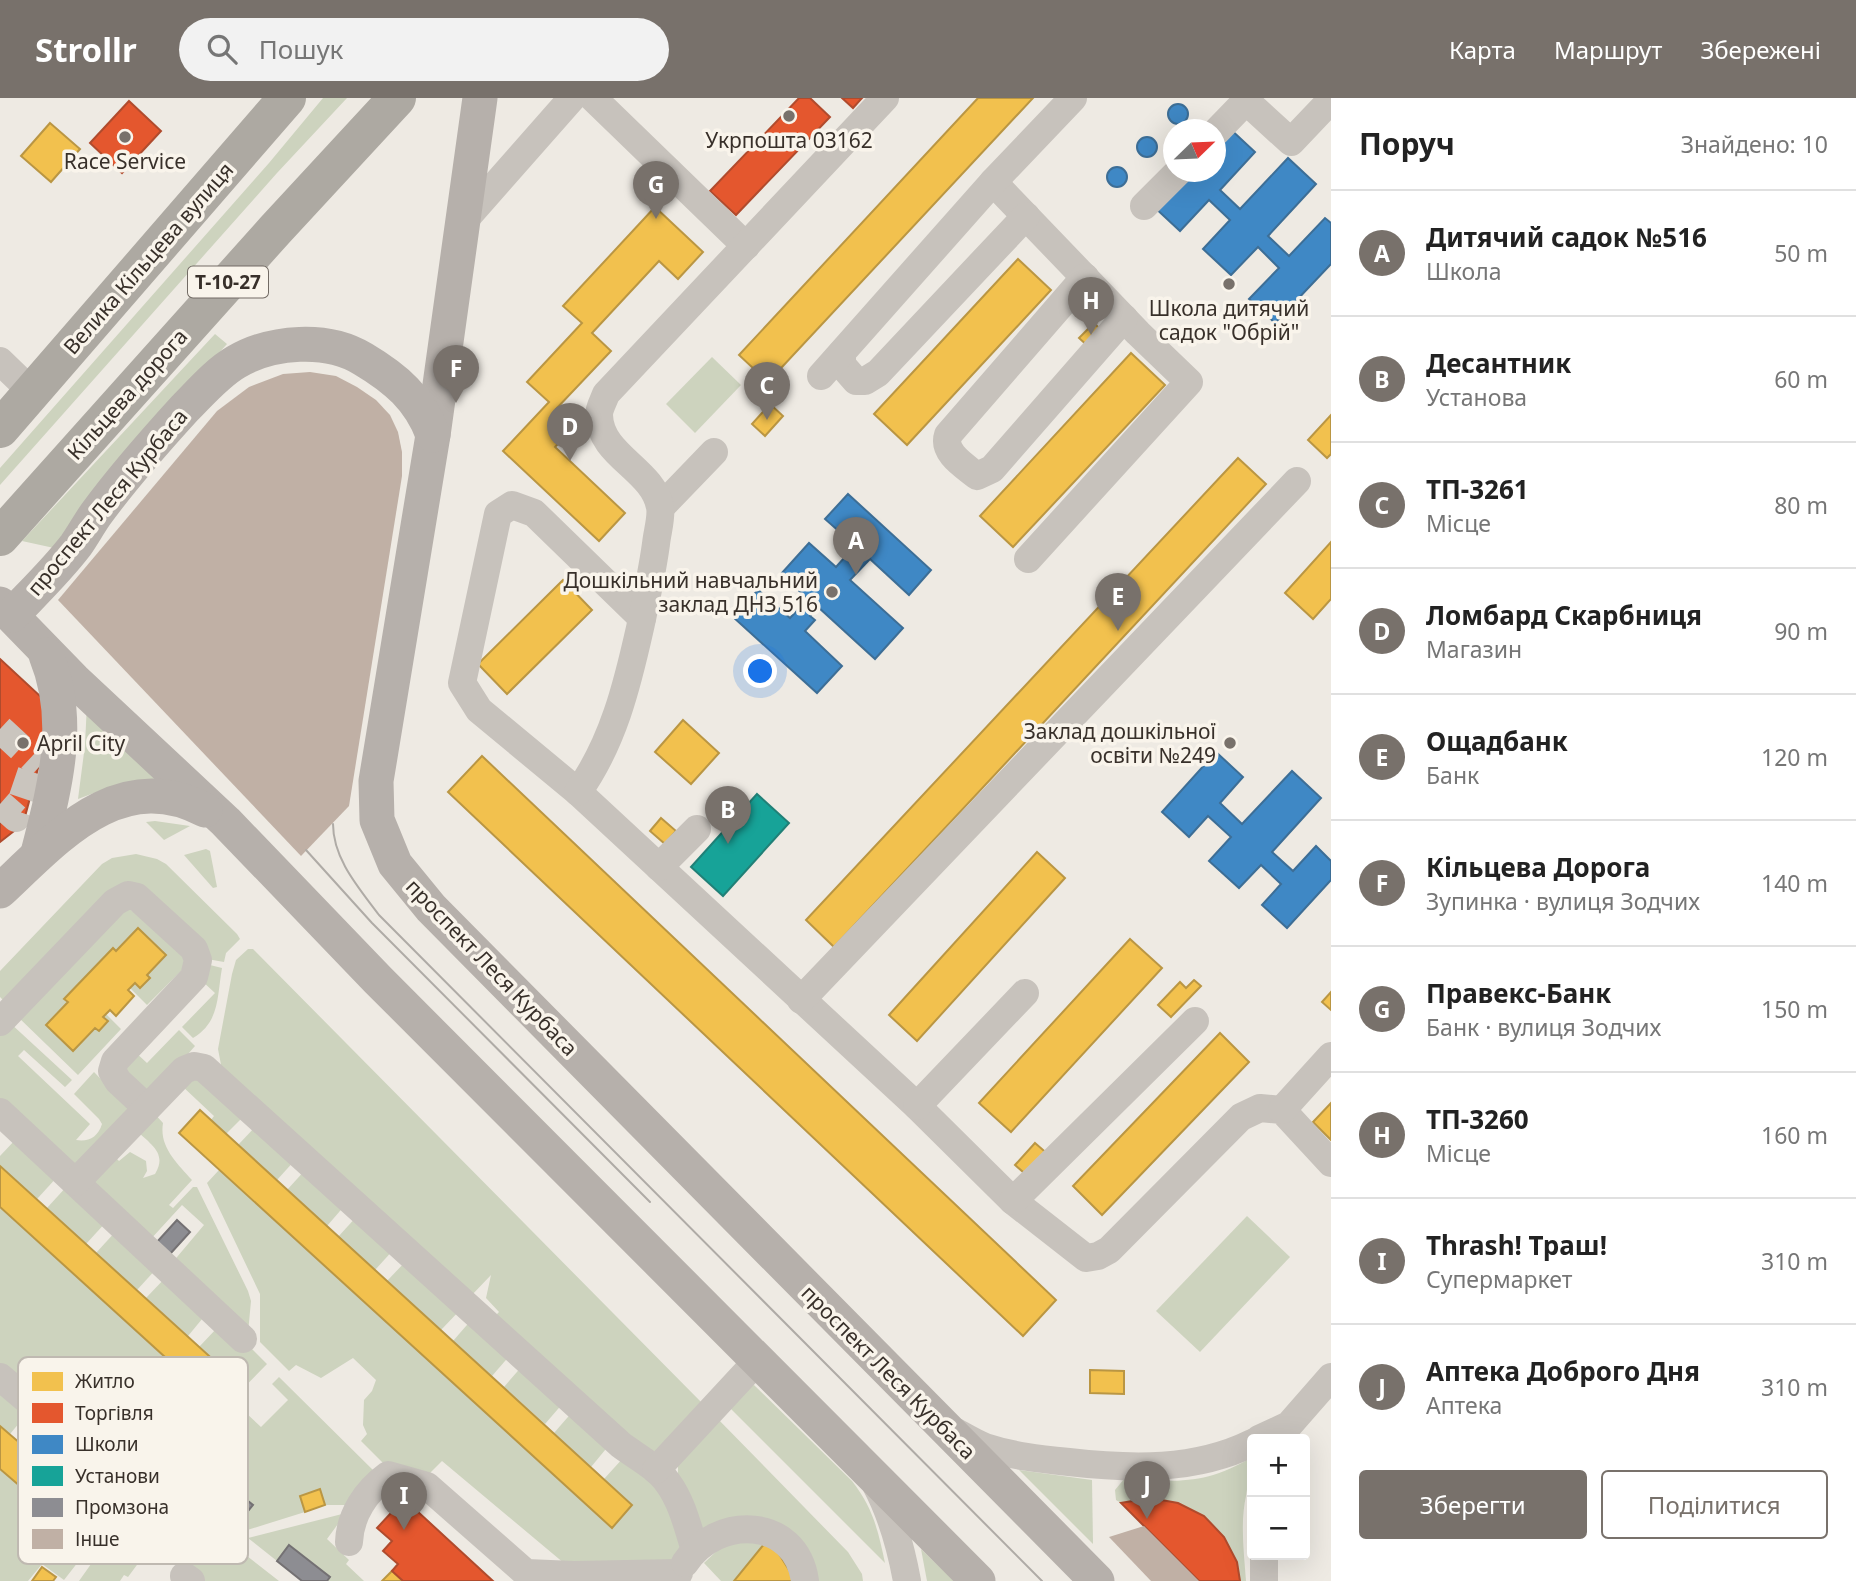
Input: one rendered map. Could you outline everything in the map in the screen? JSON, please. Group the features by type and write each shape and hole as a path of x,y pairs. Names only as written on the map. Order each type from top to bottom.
{"highway":[{"name":"Велика Кільцева вулиця","path":"14,413 217,182 287,98"},
{"name":"Кільцева дорога","path":"0,537 397,98"}],"main road":[{"path":"433,435 480,98"},
{"name":"проспект Леся Курбаса","path":"978,1581 378,980 231,828 74,680 6,610 75,546 96,514 157,438 201,392 236,362 274,348 301,345 325,346 354,353 385,372 408,393 426,416 433,435 376,781 377,820 395,864 431,908 1097,1581"},
{"path":"42,645 52,670 61,719 47,773 47,845"},
{"path":"47,845 64,819 70,796 80,711 74,680"},
{"path":"0,891 47,845 95,811 128,799 157,795 177,798 196,805 231,828"}],"street":[{"path":"461,224 572,98"},
{"path":"593,98 746,246"},
{"path":"578,792 590,775 627,688 651,581 661,508 643,478 604,436 599,414 606,394 885,98"},
{"path":"821,376 993,182 1073,98"},
{"path":"1226,122 1246,101 1291,142 1330,99"},
{"path":"993,182 1189,382 1028,559"},
{"path":"1144,206 1168,182"},
{"path":"842,353 842,365 856,381 865,381 878,373 1026,216"},
{"path":"1085,277 948,436 948,450 977,476 992,469 1124,318"},
{"path":"0,361 14,413"},
{"path":"661,508 714,452"},
{"path":"801,1000 1297,481"},
{"path":"642,618 534,513 512,505 498,514 462,683 480,710 578,792 917,1106 1013,1201 1086,1258 1109,1250 1241,1117 1260,1108 1282,1110 1331,1163"},
{"path":"659,867 697,829"},
{"path":"0,1022 115,902 128,895 138,897 194,949 198,960 194,976 115,1060 112,1071 118,1081 147,1108"},
{"path":"917,1106 1025,993"},
{"path":"1013,1201 1195,1021"},
{"path":"1282,1110 1331,1056"},
{"path":"76,1182 184,1070 194,1066 204,1068 621,1445 656,1470 668,1483 679,1504 695,1549"},
{"path":"0,1112 243,1339"},
{"path":"656,1470 757,1361"},
{"path":"0,1377 18,1392"},
{"path":"1287,1432 1331,1377"},
{"path":"939,1423 983,1446 1025,1457 1114,1467 1174,1465 1247,1446"},
{"path":"869,1474 886,1503 907,1581"},
{"path":"349,1542 349,1527 359,1506 378,1482 388,1475 427,1486 526,1573 677,1577 695,1549 719,1535 752,1528 782,1539 793,1550 803,1568 805,1581"},
{"path":"1264,1560 1264,1581"}],"green space":[{"path":"323,98 347,98 0,485 0,468"},
{"path":"215,334 227,344 167,410 54,548 22,541"},
{"path":"712,357 741,385 695,433 666,404"},
{"path":"87,703 172,785 102,790 78,799"},
{"path":"146,822 190,826 164,840"},
{"path":"206,849 210,851 217,887 213,888 184,855"},
{"path":"136,854 166,864 237,934 240,939 226,953 224,962 207,959 147,891 7,1004 0,997 0,971 102,864 112,858"},
{"path":"124,905 182,947 186,966 147,1005 130,988 135,983 140,988 150,978 147,975 166,955 138,928 116,951 113,948 64,998 68,1002 46,1025 73,1051 95,1028 99,1031 108,1022 103,1017 106,1014 121,1029 78,1075 16,1015"},
{"path":"248,949 253,949 703,1404 656,1451 649,1453 492,1319 499,1312 486,1298 491,1275 470,1297 222,1070 218,1049 232,974 236,960"},
{"path":"206,964 222,968 218,998 208,1024 193,1038 182,1027 215,993 201,980"},
{"path":"9,1022 72,1080 65,1087 24,1050 18,1056 90,1124 76,1140 92,1138 102,1124 74,1094 94,1072 128,1107 129,1114 75,1168 0,1105 0,1031"},
{"path":"179,1030 195,1046 159,1087 140,1092 123,1063 134,1051 147,1063"},
{"path":"198,1079 246,1114 226,1134 211,1120 214,1116 181,1085"},
{"path":"152,1111 163,1123 162,1132 170,1154 192,1180 169,1205 173,1208 193,1187 197,1187 248,1291 251,1301 248,1333 172,1263 204,1225 182,1205 149,1241 95,1192 93,1179 115,1157 119,1161 130,1152 146,1161 147,1171 143,1178 155,1174 159,1160 156,1149 136,1130"},
{"path":"258,1124 296,1159 277,1180 238,1145"},
{"path":"17,1138 58,1176 37,1199 0,1166 0,1156"},
{"path":"307,1168 346,1204 327,1226 287,1190"},
{"path":"219,1170 612,1527 632,1505 604,1479 624,1457 670,1505 680,1547 676,1556 667,1564 571,1569 442,1461 426,1477 389,1469 361,1441 367,1434 363,1425 364,1400 372,1391 376,1380 353,1358 321,1378 296,1365 289,1371 260,1342 260,1294 207,1183"},
{"path":"68,1185 107,1221 86,1244 47,1208"},
{"path":"0,1207 164,1357 18,1357 18,1380 0,1365"},
{"path":"358,1215 395,1248 375,1270 338,1237"},
{"path":"1247,1216 1290,1257 1200,1352 1156,1311"},
{"path":"117,1230 158,1267 137,1290 96,1253"},
{"path":"407,1260 461,1309 441,1330 387,1281"},
{"path":"168,1275 207,1313 188,1336 146,1298"},
{"path":"473,1318 512,1353 492,1376 453,1341"},
{"path":"217,1328 252,1349 267,1364 248,1384 248,1357 210,1357 199,1347"},
{"path":"523,1365 564,1402 545,1424 504,1387"},
{"path":"279,1377 378,1475 351,1505 325,1505 319,1489 300,1497 305,1512 248,1530 248,1510 252,1505 248,1502 248,1415 261,1427 288,1400 272,1384"},
{"path":"0,1385 18,1400 18,1424 10,1434 0,1426"},
{"path":"754,1385 852,1481 874,1520 885,1563 727,1405 746,1387"},
{"path":"574,1410 610,1444 591,1467 554,1433"},
{"path":"715,1416 848,1552 862,1574 863,1581 814,1581 800,1547 701,1531 678,1474 678,1460"},
{"path":"1247,1460 1243,1517 1246,1581 1240,1581 1237,1562 1224,1537 1204,1516 1150,1498 1121,1503 1116,1500 1115,1490 1124,1479 1190,1480 1236,1466"},
{"path":"0,1469 18,1484 18,1564 42,1564 28,1581 0,1581"},
{"path":"1019,1470 1092,1480 1093,1544"},
{"path":"346,1513 327,1539 349,1560 346,1564 364,1581 327,1581 330,1577 290,1545 277,1561 248,1538"},
{"path":"766,1541 798,1581 721,1581 704,1563 724,1544"},
{"path":"921,1549 954,1581 927,1581"},
{"path":"248,1557 279,1581 205,1581 183,1564 248,1564"},
{"path":"42,1564 76,1564 64,1580"},
{"path":"91,1564 138,1564 128,1577 124,1575 120,1581 79,1581"}],"building: Житло":[{"path":"978,98 1033,98 768,382 739,355"},
{"path":"50,123 80,149 51,182 21,156"},
{"path":"655,207 703,252 678,279 659,261 592,333 611,351 556,409 574,426 555,447 625,513 599,541 503,451 549,402 527,382 582,323 563,306"},
{"path":"1018,259 1051,290 907,445 874,414"},
{"path":"1094,323 1103,332 1089,347 1079,338"},
{"path":"1131,353 1165,385 1013,547 980,516"},
{"path":"770,404 783,416 765,436 752,424"},
{"path":"1331,415 1331,454 1327,458 1308,440"},
{"path":"1238,458 1266,484 834,947 806,920"},
{"path":"1331,542 1331,599 1313,619 1285,593"},
{"path":"563,580 592,610 507,694 478,664"},
{"path":"683,720 719,753 691,784 655,752"},
{"path":"482,756 1056,1300 1023,1336 448,792"},
{"path":"661,818 676,831 665,844 650,831"},
{"path":"1037,852 1065,878 917,1041 889,1015"},
{"path":"138,928 166,955 147,975 150,978 140,988 135,983 128,990 134,996 116,1016 110,1010 103,1017 108,1021 99,1031 95,1028 73,1051 46,1025 68,1002 64,999 113,948 116,951"},
{"path":"1130,939 1162,968 1011,1132 979,1103"},
{"path":"1194,980 1201,986 1171,1017 1158,1005 1180,982 1186,988"},
{"path":"1331,992 1331,1010 1322,1002"},
{"path":"1220,1033 1249,1062 1102,1215 1073,1186"},
{"path":"1331,1103 1331,1140 1313,1122"},
{"path":"200,1110 632,1505 612,1528 179,1133"},
{"path":"1035,1143 1050,1156 1030,1178 1015,1165"},
{"path":"0,1166 210,1357 165,1357 0,1207"},
{"path":"1090,1370 1124,1371 1124,1394 1090,1393"},
{"path":"0,1426 18,1441 18,1484 0,1469"},
{"path":"320,1489 325,1505 305,1512 300,1496"},
{"path":"769,1538 796,1581 734,1581"},
{"path":"42,1567 56,1577 53,1581 32,1581"},
{"path":"392,1571 403,1581 382,1581"}],"building: Торгівля":[{"path":"799,98 810,98 830,117 736,215 710,191"},
{"path":"842,98 862,98 853,108"},
{"name":"Race Service","path":"129,101 161,131 122,173 90,143"},
{"name":"April City","path":"0,659 54,709 23,824 0,842"},
{"path":"1150,1498 1178,1503 1204,1516 1224,1537 1237,1562 1240,1581 1199,1581 1121,1503"},
{"path":"404,1499 493,1581 403,1581 392,1571 398,1564 383,1551 392,1541 377,1528"}],"building: Школи":[{"path":"1174,105 1182,105 1187,110 1186,119 1169,118 1169,110"},
{"path":"1226,127 1255,152 1220,190 1240,209 1288,158 1316,184 1268,236 1289,256 1325,218 1331,223 1331,264 1275,323 1249,299 1279,268 1258,247 1231,275 1203,249 1230,220 1209,200 1180,231 1152,205 1174,182 1226,182"},
{"path":"1147,137 1154,140 1157,147 1154,154 1147,157 1140,154 1137,147 1140,140"},
{"path":"1117,167 1124,170 1127,177 1124,184 1117,187 1110,184 1107,177 1110,170"},
{"name":"Дошкільний навчальний заклад ДНЗ 516","path":"848,494 931,570 909,595 870,559 850,580 903,628 875,659 818,607 810,616 815,620 805,631 842,666 817,693 733,617 758,590 790,618 808,599 781,574 809,543 836,567 845,557 849,561 859,549 825,519"},
{"path":"1216,752 1243,777 1220,803 1242,824 1292,771 1321,798 1272,852 1293,871 1316,846 1331,861 1331,880 1287,928 1262,905 1281,884 1261,865 1239,888 1209,861 1231,837 1208,816 1189,837 1162,812"}],"building: Установи":[{"path":"757,794 789,823 723,896 691,867"}],"building: Промзона":[{"path":"177,1220 190,1232 170,1254 157,1242"},
{"path":"289,1545 330,1577 327,1581 302,1581 277,1561"}],"building: Інше":[{"path":"310,372 336,376 357,387 376,400 390,415 398,432 402,452 402,476 349,806 301,856 58,600 217,411 249,387 283,374"},
{"path":"1144,1526 1199,1581 1151,1581 1109,1537"}],"tunnel":[{"path":"0,729 40,766"},
{"path":"0,804 16,818 35,762"}],"tram line":[{"path":"333,824 334,837 342,861 379,915 1042,1581"},
{"path":"306,850 372,923 650,1202"}],"place":[{"name":"Укрпошта 03162","path":"789,116"},
{"name":"Race Service","path":"125,137"},
{"name":"Правекс-Банк","path":"656,219"},
{"name":"Школа дитячий садок \"Обрій\"","path":"1229,284"},
{"name":"ТП-3260","path":"1091,335"},
{"name":"Кільцева Дорога","path":"456,403"},
{"name":"ТП-3261","path":"767,420"},
{"name":"Ломбард Скарбниця","path":"570,461"},
{"name":"Дитячий садок №516","path":"856,575"},
{"name":"Дошкільний навчальний заклад ДНЗ 516","path":"832,592"},
{"name":"Ощадбанк","path":"1118,631"},
{"name":"April City","path":"23,743"},
{"name":"Заклад дошкільної освіти №249","path":"1230,743"},
{"name":"Десантник","path":"728,844"},
{"name":"Аптека Доброго Дня","path":"1147,1519"},
{"name":"Thrash! Траш!","path":"404,1530"}]}
